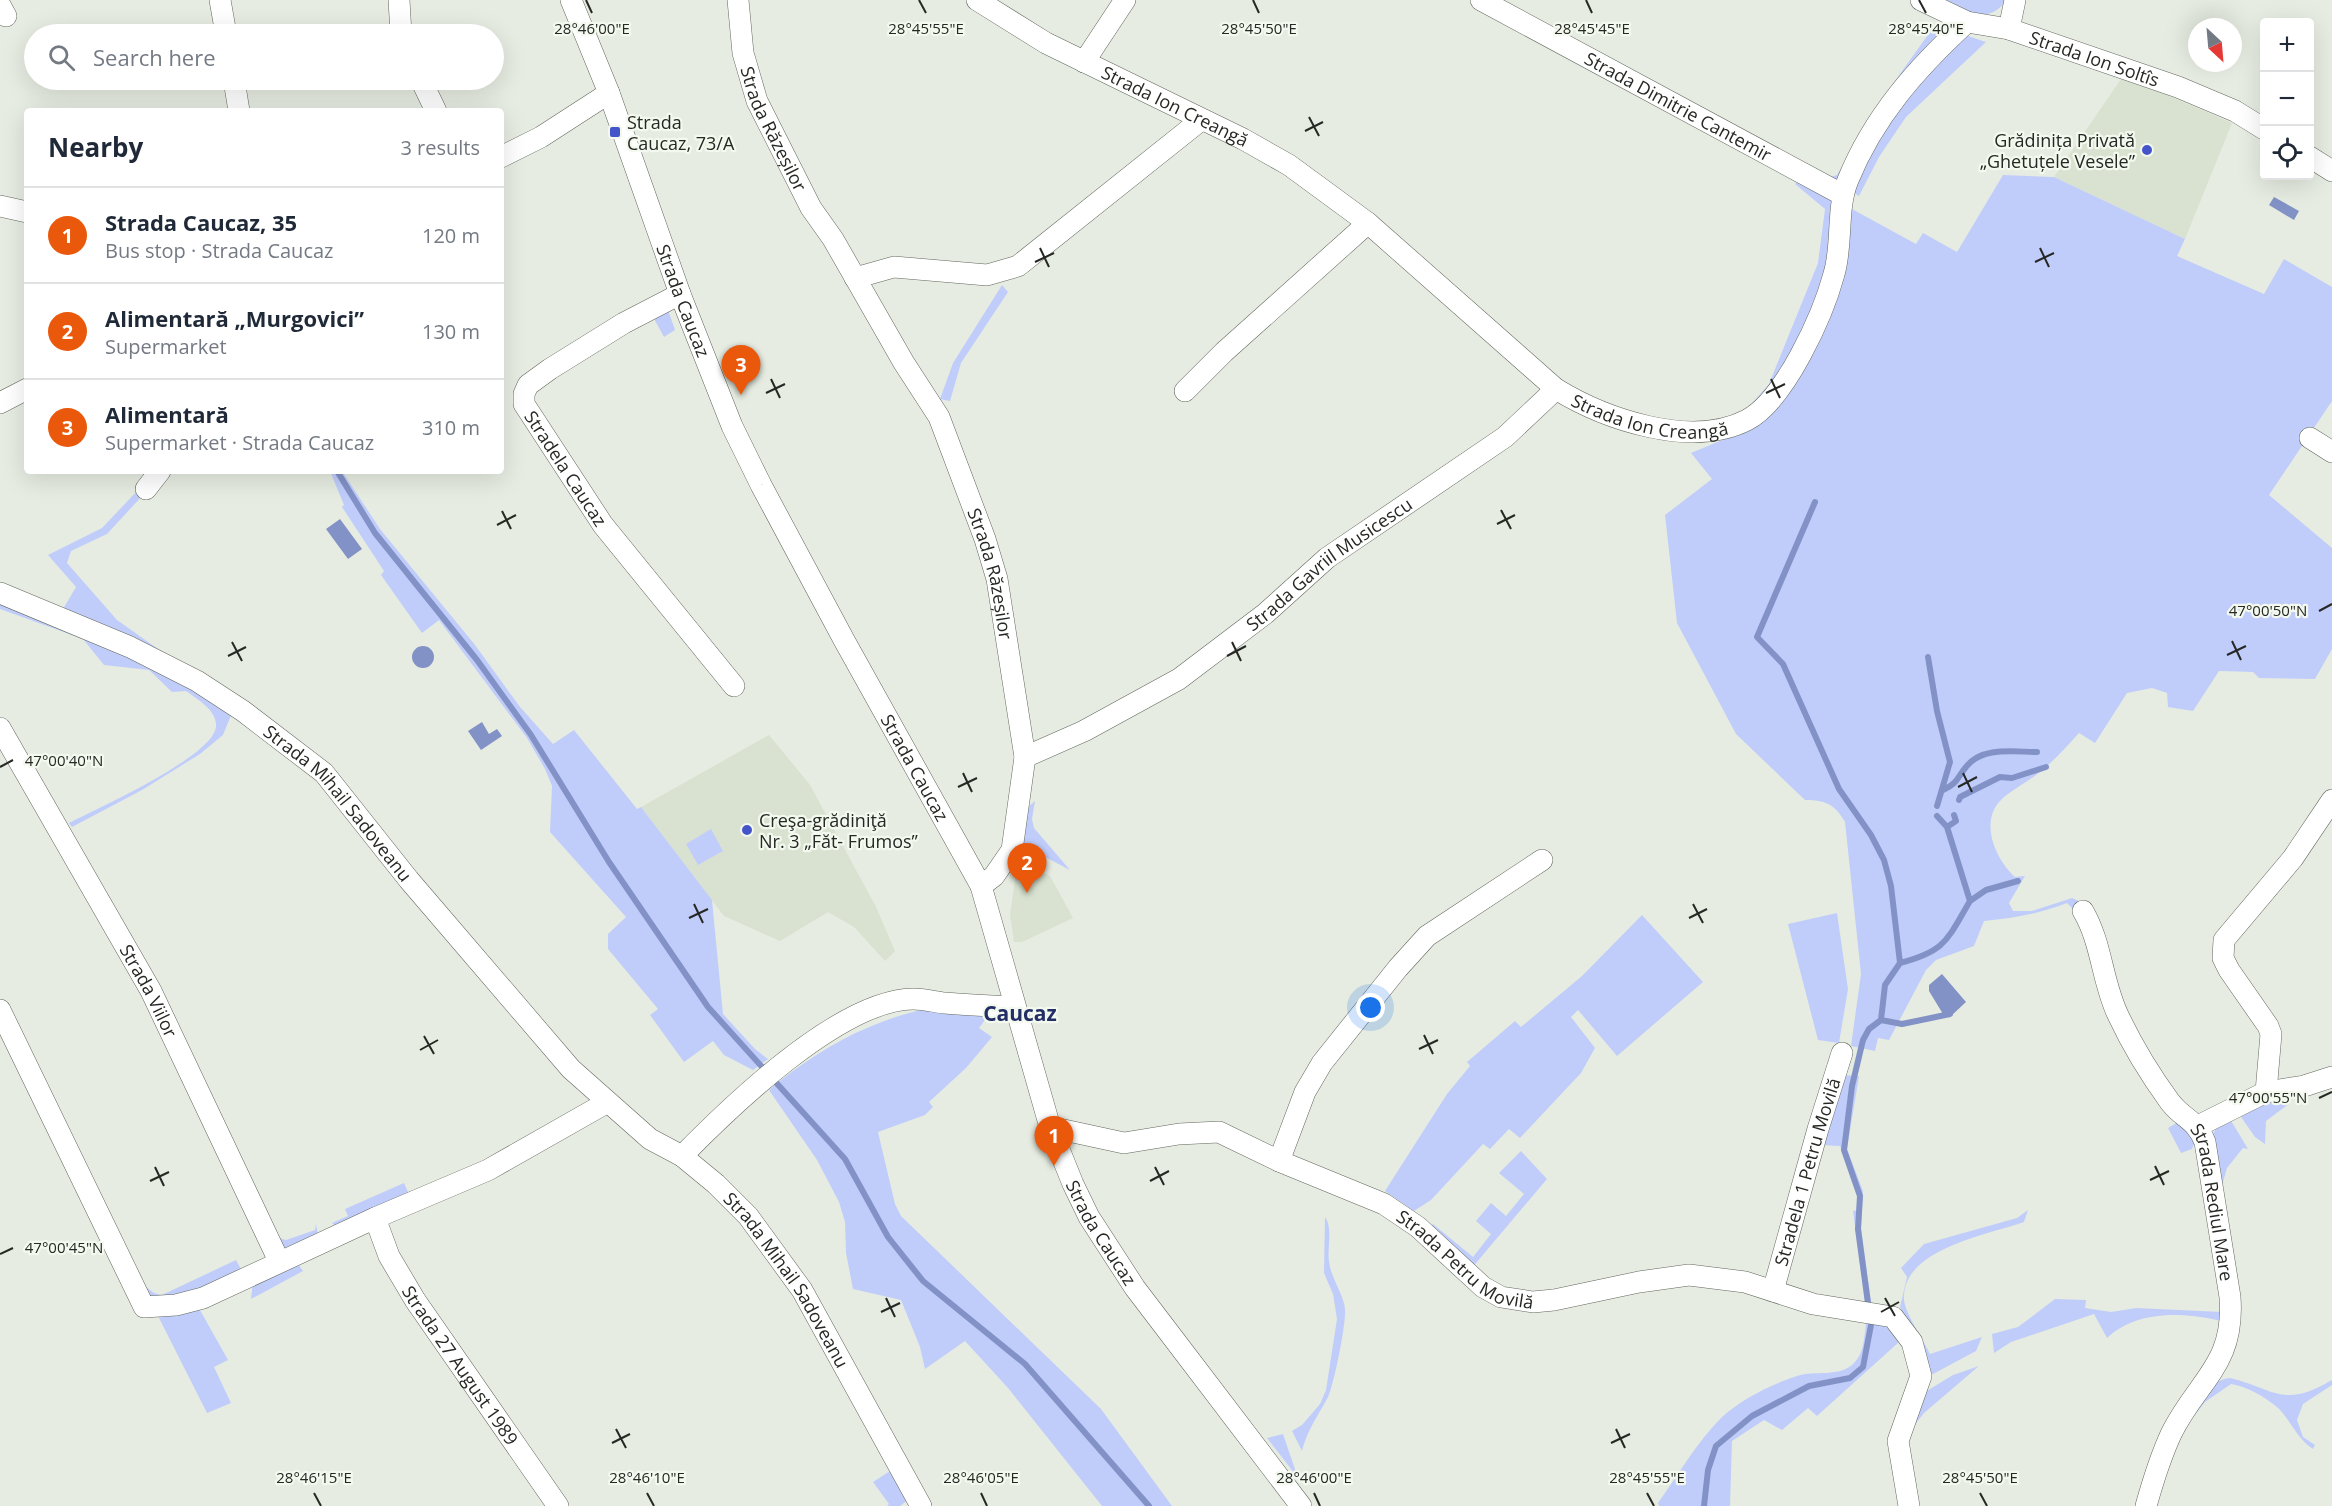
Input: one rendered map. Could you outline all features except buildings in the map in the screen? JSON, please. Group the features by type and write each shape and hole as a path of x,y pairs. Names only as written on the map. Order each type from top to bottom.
{"street":[{"path":"220,0 224,24"},
{"path":"399,0 401,24"},
{"name":"Strada Caucaz","path":"571,0 609,93 680,294 732,426 761,485 981,886 990,910 1014,1006 1050,1127 1073,1184 1106,1245 1135,1288 1301,1506"},
{"name":"Strada Răzeșilor","path":"738,0 743,53 757,101 811,208 939,417 985,539 997,579 1025,757 1012,850 994,876 981,886"},
{"name":"Strada Ion Creangă","path":"977,0 1046,43 1243,139 1290,165 1368,223 1556,389 1579,403 1611,416 1671,430 1697,431 1724,428 1748,420 1780,390 1804,348 1825,303 1839,251 1843,195 1865,145 1890,103 1930,57 1967,22"},
{"path":"1084,62 1125,0"},
{"name":"Strada Dimitrie Cantemir","path":"1481,0 1843,195"},
{"name":"Strada Ion Soltîs","path":"1921,0 1967,22 2009,29 2178,87 2235,111 2260,126"},
{"path":"2009,29 2015,0"},
{"path":"236,90 239,108"},
{"path":"426,90 435,108"},
{"path":"504,156 541,137 609,93"},
{"path":"855,278 894,267 987,275 1018,266 1201,120"},
{"path":"2314,160 2332,171"},
{"path":"0,206 24,211"},
{"path":"1185,391 1224,352 1368,223"},
{"name":"Stradela Caucaz","path":"680,294 588,344 543,373 528,385 524,394 524,404 603,525 734,686"},
{"name":"Strada Gavriil Musicescu","path":"1025,757 1084,730 1179,680 1266,613 1327,558 1505,437 1556,389"},
{"path":"0,403 24,391"},
{"path":"2310,438 2332,452"},
{"path":"146,489 158,474"},
{"name":"Strada Mihail Sadoveanu","path":"0,593 60,616 160,661 243,711 308,759 338,790 409,880 571,1069 606,1103 650,1139 682,1156 716,1184 748,1216 802,1290 916,1504"},
{"name":"Strada Viilor","path":"0,728 151,991 279,1261"},
{"path":"2266,1092 2271,1034 2223,958 2224,940 2287,865 2332,800"},
{"path":"1279,1161 1305,1092 1322,1063 1398,968 1427,936 1542,860"},
{"name":"Strada Rediul Mare","path":"2083,911 2103,961 2107,987 2118,1015 2171,1103 2198,1126 2207,1150 2230,1297 2232,1318 2229,1341 2218,1363 2172,1433 2146,1506"},
{"path":"682,1156 778,1069 840,1024 894,1002 914,999 965,1005 1014,1006"},
{"path":"0,1010 144,1307 176,1305 203,1298 279,1261 488,1170 606,1103"},
{"name":"Stradela 1 Petru Movilă","path":"1773,1291 1818,1129 1842,1053"},
{"path":"2198,1126 2266,1092 2304,1086 2332,1077"},
{"name":"Strada Petru Movilă","path":"1050,1127 1124,1143 1179,1134 1219,1132 1279,1161 1384,1204 1418,1227 1483,1287 1501,1297 1533,1302 1554,1300 1639,1282 1689,1275 1717,1276 1813,1304 1893,1317 1912,1342 1922,1376 1898,1441 1909,1506"},
{"name":"Strada 27 August 1989","path":"375,1218 389,1256 415,1300 558,1506"}],"shaded area":[{"path":"1938,0 2006,0 1992,13 1983,15 1966,12"},
{"path":"1935,25 1986,42 1906,117 1879,157 1859,196 1827,178 1837,175 1877,106"},
{"name":"Grădinița Privată „Ghetuțele Vesele”","path":"2123,76 2232,123 2185,239 2054,177"},
{"path":"2003,175 2054,177 2185,239 2177,256 2264,294 2284,259 2332,287 2332,401 2269,495 2332,548 2332,649 2315,679 2259,678 2253,672 2219,671 2193,711 2168,707 2167,693 2152,688 2127,693 2095,743 2079,733 2045,768 2002,799 1991,818 1992,840 2008,870 2015,877 2025,876 2009,903 2013,911 2032,911 2072,898 2083,903 2077,913 2067,903 2026,915 1984,921 1974,946 1936,960 1926,970 1889,1040 1878,1038 1875,1051 1851,1046 1861,974 1845,822 1829,804 1805,800 1736,734 1677,623 1665,515 1712,479 1691,453 1756,426 1747,409 1769,384 1818,263 1825,209 1795,184 1799,180 1916,244 1923,233 1957,252"},
{"path":"2274,197 2299,211 2294,220 2269,205"},
{"path":"1002,285 1008,292 961,363 950,401 940,399 953,363"},
{"path":"668,310 675,330 664,337 652,315"},
{"path":"331,474 344,474 380,529 475,645 520,707 553,744 574,730 637,809 641,807 712,900 723,1014 755,1049 768,1059 753,1070 724,1055 713,1041 684,1062 650,1015 658,1009 608,949 608,934 626,917 550,832 552,786 527,738 439,620 422,633 381,575 384,571 342,507 344,505"},
{"path":"138,490 143,495 107,534 71,551 67,563 117,620 192,673 63,609 76,587 48,555 102,528"},
{"path":"340,519 362,549 348,559 326,529"},
{"path":"0,598 126,650 232,713 223,735 200,754 142,790 72,827 69,823 153,780 198,750 212,736 216,724 215,719 200,701 186,691 172,692 149,670 104,665 83,639 0,609"},
{"path":"423,646 431,649 434,657 431,665 423,668 415,665 412,657 415,649"},
{"path":"482,722 489,734 497,729 502,736 481,750 468,731"},
{"name":"Creşa-grădiniţă Nr. 3 „Făt- Frumos”","path":"769,735 810,785 876,907 895,951 885,961 854,927 828,912 780,941 724,916 641,807"},
{"path":"1035,801 1032,819 1034,828 1070,870 1020,844 1025,810"},
{"path":"711,829 723,851 698,865 686,844"},
{"path":"1031,867 1050,876 1073,918 1022,942 1014,942 1010,915 1016,872"},
{"path":"1837,913 1848,989 1839,1043 1818,1040 1788,924"},
{"path":"1642,915 1703,982 1617,1056 1578,1010 1571,1017 1595,1048 1581,1073 1520,1138 1509,1129 1490,1149 1483,1144 1431,1200 1414,1211 1385,1191 1447,1094 1470,1066 1467,1062 1515,1021 1521,1027 1582,976"},
{"path":"1942,974 1966,1002 1951,1016 1948,1012 1943,1014 1929,991 1929,985"},
{"path":"921,1010 987,1017 979,1028 992,1037 966,1068 929,1102 933,1107 925,1115 878,1132 895,1204 901,1216 1101,1409 1172,1506 1102,1506 1008,1388 965,1341 925,1369 920,1347 901,1300 853,1289 846,1253 845,1222 839,1202 817,1160 769,1090 821,1052 859,1031"},
{"path":"1842,1075 1859,1076 1847,1149 1863,1191 1861,1228 1871,1302 1865,1302 1853,1211 1858,1210 1858,1195 1840,1146 1820,1145"},
{"path":"2285,1094 2290,1103 2266,1121 2265,1144 2255,1137 2241,1117 2265,1096"},
{"path":"2230,1119 2248,1149 2243,1148 2227,1168 2221,1189 2213,1134 2218,1124"},
{"path":"2178,1122 2196,1139 2192,1149 2181,1153 2168,1128"},
{"path":"1521,1151 1547,1179 1471,1269 1429,1229 1433,1224 1473,1257 1491,1234 1476,1221 1491,1203 1506,1216 1524,1194 1499,1173"},
{"path":"404,1183 408,1192 436,1184 337,1228 332,1223 348,1216 345,1209"},
{"path":"2028,1210 2024,1222 1949,1247 1931,1256 1916,1268 1907,1283 1904,1300 1911,1319 1930,1354 1982,1337 1976,1351 1933,1374 1927,1372 1917,1339 1900,1307 1907,1277 1901,1268 1924,1244 2017,1218"},
{"path":"1325,1217 1329,1232 1329,1262 1344,1305 1345,1318 1328,1397 1310,1430 1302,1451 1292,1431 1302,1425 1320,1404 1326,1390 1337,1319 1333,1294 1324,1273"},
{"path":"316,1224 318,1235 285,1251 279,1238 286,1240 315,1230"},
{"path":"236,1260 243,1273 199,1295 150,1299 141,1283 154,1293 162,1295"},
{"path":"296,1261 303,1271 251,1299 253,1282"},
{"path":"2055,1299 2086,1300 2085,1308 2111,1312 2136,1308 2222,1312 2221,1321 2177,1315 2146,1318 2132,1322 2107,1338 2094,1314 2011,1342 1994,1353 1992,1334 2018,1327"},
{"path":"200,1310 228,1360 214,1367 231,1403 207,1413 158,1316"},
{"path":"1882,1320 1892,1322 1914,1365 1899,1342 1817,1416 1808,1408 1782,1430 1764,1420 1732,1441 1730,1506 1659,1506 1658,1503 1696,1448 1712,1427 1729,1411 1757,1393 1787,1379 1804,1374 1835,1372 1848,1368 1860,1355 1866,1324"},
{"path":"1979,1366 1924,1413 1902,1441 1925,1392 1953,1375"},
{"path":"2230,1378 2269,1391 2290,1395 2315,1389 2332,1380 2332,1385 2303,1404 2297,1420 2303,1437 2315,1445 2313,1449 2302,1440 2277,1407 2267,1399 2243,1387 2231,1384 2205,1402 2174,1441 2204,1394 2220,1380"},
{"path":"1283,1434 1298,1478 1267,1438"},
{"path":"890,1471 908,1500 900,1506 887,1506 889,1504 873,1482"}],"waterway":[{"path":"339,474 375,533 477,660 531,735 609,862 708,1007 845,1159 888,1237 923,1281 1025,1364 1149,1506"},
{"path":"1815,502 1757,637 1783,664 1839,789 1871,835 1884,860 1891,886 1900,963 1885,985 1881,1020 1869,1029 1863,1040 1852,1086 1844,1150 1860,1196 1858,1229 1868,1303"},
{"path":"1928,657 1937,711 1950,762 1937,806"},
{"path":"1943,790 1955,782 1973,760 1981,756 2009,751 2037,752"},
{"path":"1959,800 1960,797 2000,777 2012,778 2046,767"},
{"path":"1947,827 1956,821 1954,815"},
{"path":"1900,963 1927,954 1944,942 1970,901 1947,827 1937,816"},
{"path":"1970,901 1986,890 2018,881"},
{"path":"1881,1020 1902,1024 1950,1014"},
{"path":"1704,1506 1708,1470 1716,1446 1752,1416 1809,1386 1850,1378 1863,1367 1871,1325"}],"place":[{"name":"Strada Caucaz, 73/A","path":"615,132"},
{"name":"Grădinița Privată „Ghetuțele Vesele”","path":"2147,150"},
{"name":"Alimentară","path":"741,395"},
{"name":"Creşa-grădiniţă Nr. 3 „Făt- Frumos”","path":"747,830"},
{"name":"Alimentară „Murgovici”","path":"1027,893"},
{"name":"Strada Caucaz, 35","path":"1054,1166"}],"district":[{"name":"Caucaz","path":"1020,1013"}]}
